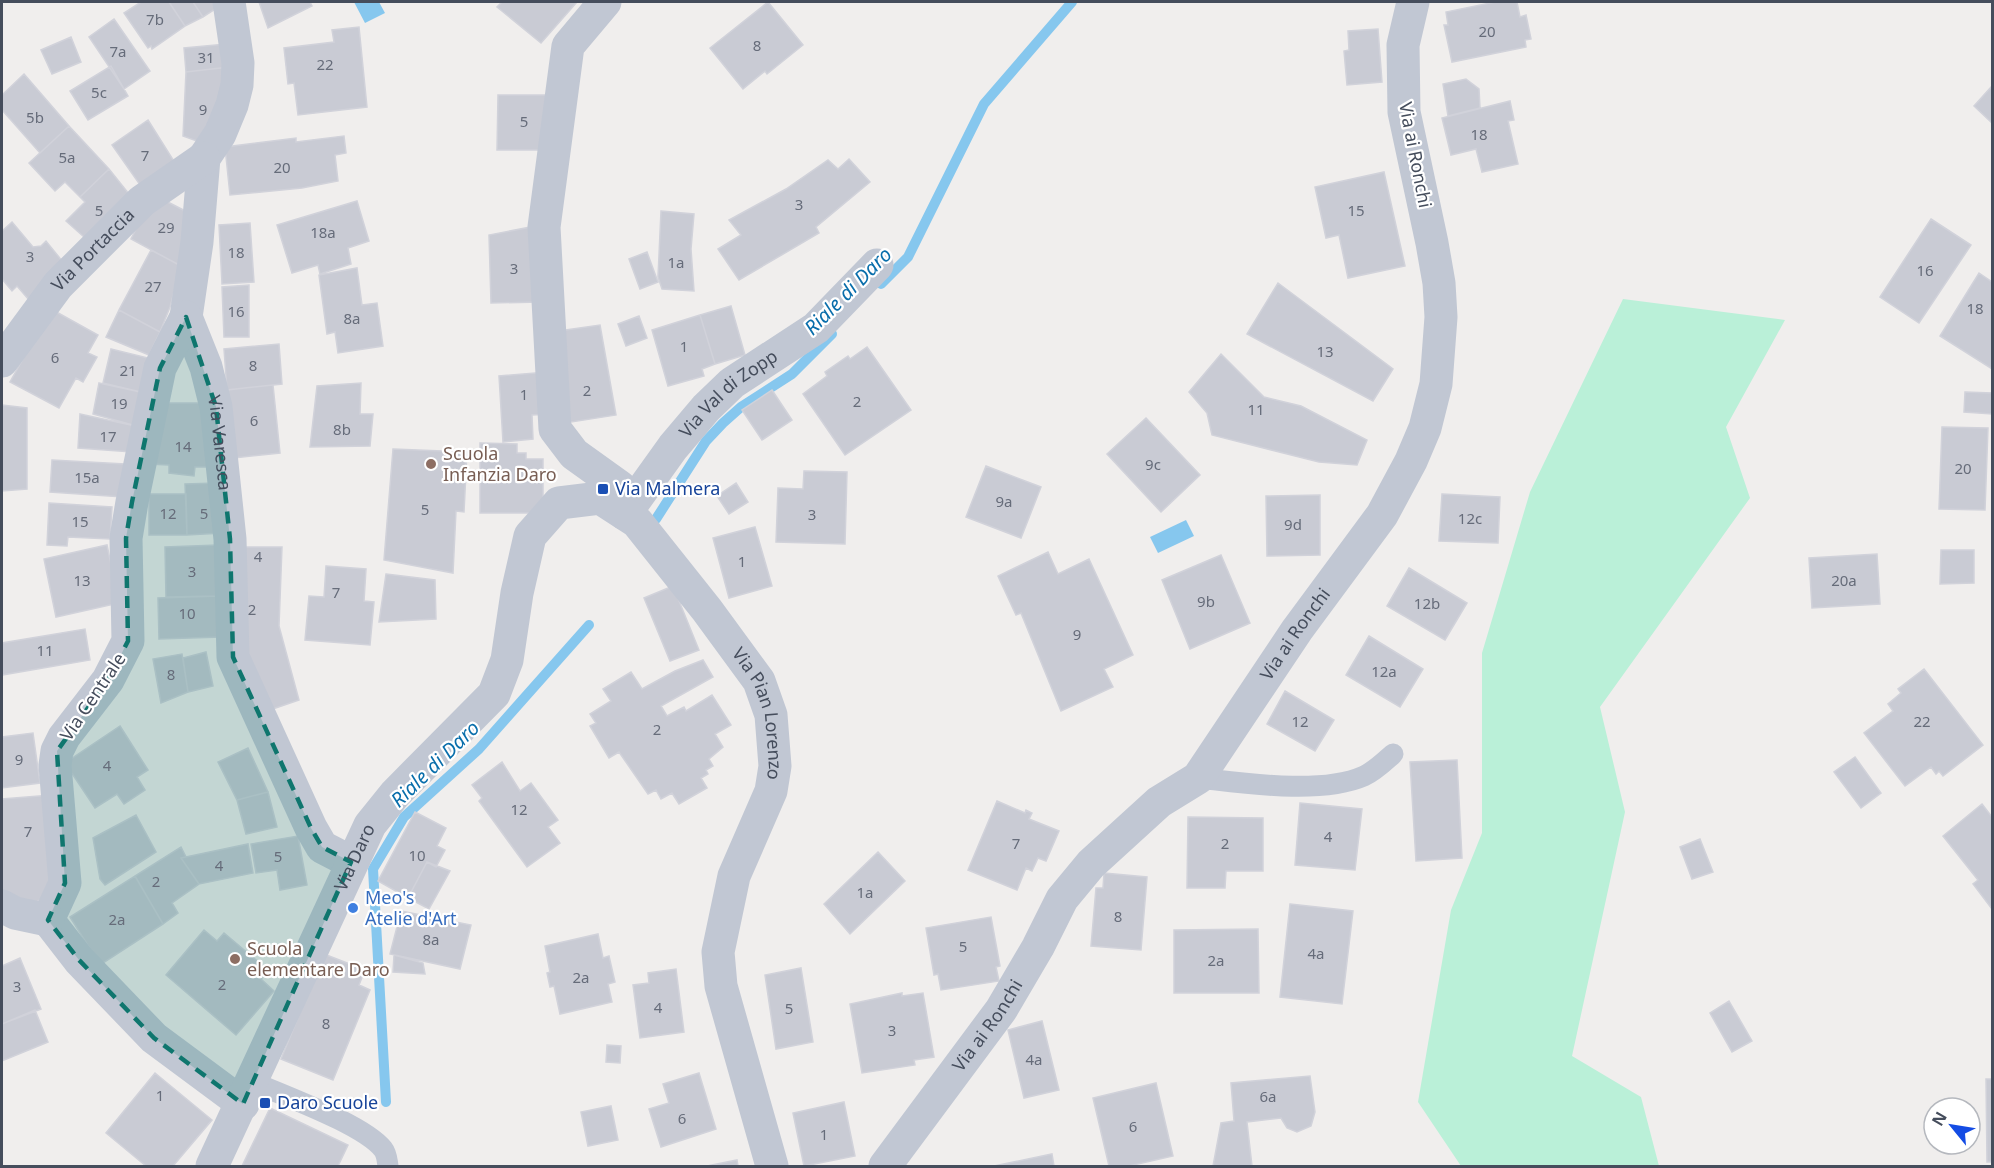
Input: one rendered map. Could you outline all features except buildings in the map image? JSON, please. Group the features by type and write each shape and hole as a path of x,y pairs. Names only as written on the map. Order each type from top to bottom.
{"street":[{"path":"186,317 197,242 204,158 220,134 232,105 237,85 237,63 229,2"},
{"path":"605,2 568,46 544,227 555,429 574,454 620,487 634,523"},
{"name":"Via ai Ronchi","path":"885,1167 1001,1010 1038,947 1062,899 1091,864 1159,802 1198,778 1297,630 1392,499 1412,461 1431,408 1436,384 1441,317 1434,253 1404,112 1403,45 1413,2"},
{"name":"Via Portaccia","path":"2,360 58,285 142,201 204,158"},
{"name":"Via Val di Zopp","path":"634,523 673,447 706,408 732,383 816,328 877,266"},
{"name":"Via Varesca","path":"186,317 206,367 216,407 230,539 233,657 311,828 322,847 351,862"},
{"name":"Via Centrale","path":"48,921 64,883 55,765 57,751 64,737 108,680 128,641 126,538 132,502 160,368 186,317"},
{"name":"Via Daro","path":"212,1167 370,825 395,794 494,694 507,660 517,593 530,536 546,515 559,503 581,498 600,498 634,523"},
{"name":"Via Pian Lorenzo","path":"634,523 759,681 771,716 775,766 771,791 734,876 718,952 721,986 772,1167"},
{"path":"2,906 15,913 48,921 79,960 154,1038 248,1093"}],"lane":[{"path":"1198,778 1265,785 1316,785 1364,776 1393,754"},
{"path":"248,1093 350,1126 383,1149 388,1167"}],"highlighted area":[{"path":"186,317 216,407 230,539 233,657 311,828 322,847 351,862 243,1104 154,1038 79,960 48,920 65,883 57,751 108,680 128,641 126,538 132,502 160,368"}],"green space":[{"path":"1623,299 1785,320 1726,427 1750,498 1600,707 1625,812 1572,1056 1641,1097 1659,1166 1461,1166 1418,1102 1451,910 1482,833 1482,653 1530,492"}],"water":[{"path":"354,2 379,2 385,13 365,23"},
{"path":"1186,520 1194,536 1158,553 1150,537"}],"waterway":[{"name":"Riale di Daro","path":"881,284 908,257 984,104 1072,2"},
{"name":"Riale di Daro","path":"656,519 706,441 723,423 741,407 792,374 832,334"},
{"name":"Riale di Daro","path":"386,1102 373,869 404,817 479,749 589,625"}],"place":[{"name":"Scuola Infanzia Daro","path":"431,464"},
{"name":"Via Malmera","path":"603,489"},
{"name":"Meo's Atelie d'Art","path":"353,908"},
{"name":"Scuola elementare Daro","path":"235,959"},
{"name":"Daro Scuole","path":"265,1103"}]}
